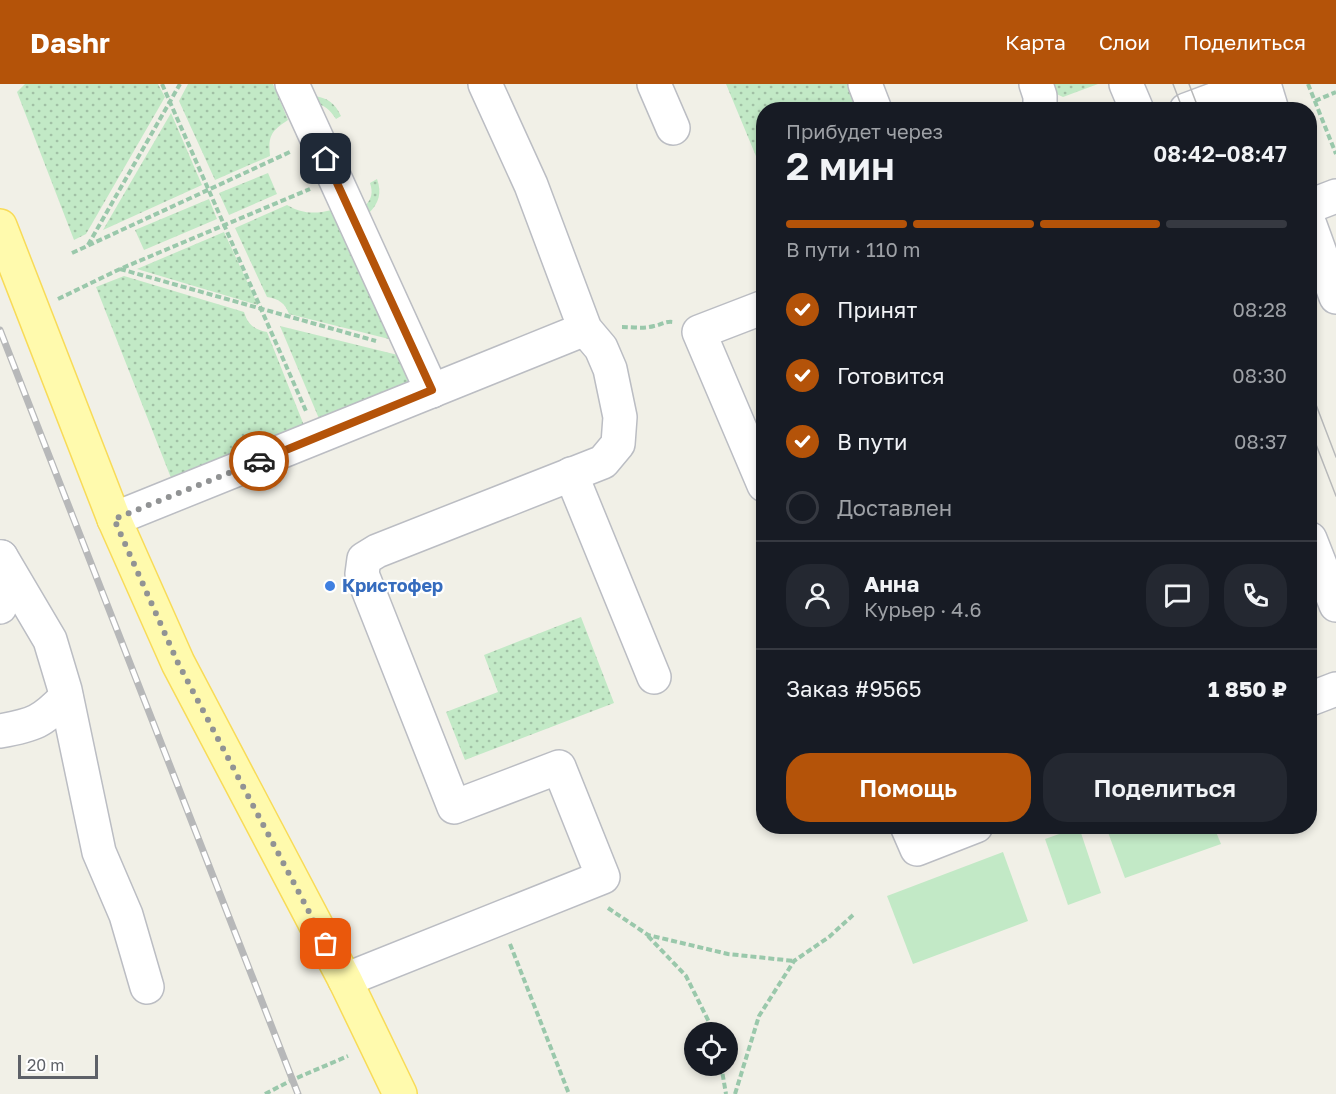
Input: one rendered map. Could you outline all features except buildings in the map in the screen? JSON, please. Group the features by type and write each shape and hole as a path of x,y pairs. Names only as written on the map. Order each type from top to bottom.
{"main road":[{"path":"0,226 114,519 178,663 345,980 399,1094"}],"street":[{"path":"292,84 432,390"},
{"path":"345,980 603,877 559,767 454,807 362,574 364,559 377,551 603,462 618,444 620,417 610,369 601,348 585,329 531,185 485,84"},
{"path":"654,84 673,128"},
{"path":"865,84 872,102"},
{"path":"1036,84 1040,102"},
{"path":"1126,84 1134,102"},
{"path":"1208,102 1256,84"},
{"path":"1264,84 1270,102"},
{"path":"1317,203 1336,196"},
{"path":"1317,244 1336,297"},
{"path":"756,311 699,332 756,466"},
{"path":"114,519 585,329"},
{"path":"571,474 654,677"},
{"path":"0,556 2,596 0,607"},
{"path":"0,556 50,640 66,697 99,852 126,915 147,987"},
{"path":"1317,557 1336,605"},
{"path":"0,731 35,723 51,713 66,697"},
{"path":"35,723 77,752"},
{"path":"910,834 917,849 955,834"}],"path":[{"path":"162,84 317,437"},
{"path":"87,246 180,84"},
{"path":"1308,84 1314,101 1336,92"},
{"path":"1317,108 1336,154"},
{"path":"72,253 317,139"},
{"path":"34,311 120,269 335,179"},
{"path":"120,269 414,352"},
{"path":"585,329 656,326 665,321 675,322 699,332"},
{"path":"578,887 648,935 686,976 709,1022"},
{"path":"735,1094 759,1016 794,961 829,937 853,915"},
{"path":"500,918 568,1094"},
{"path":"648,935 728,954 794,961"},
{"path":"265,1094 349,1055"},
{"path":"723,1076 726,1094"}],"green space":[{"path":"25,84 158,84 165,97 86,234 74,240 17,92"},
{"path":"188,84 273,84 288,120 278,127 270,139 270,156 215,180 179,101"},
{"path":"726,84 858,84 865,102 756,102 756,156"},
{"path":"1045,84 1098,84 1063,97 1050,91"},
{"path":"312,96 330,102 341,116 336,119 326,108 313,103"},
{"path":"171,113 202,185 103,230"},
{"path":"268,173 277,194 229,215 219,193"},
{"path":"377,179 379,197 369,213 365,206 371,195 370,183"},
{"path":"209,199 217,219 144,250 135,230"},
{"path":"287,205 309,212 332,210 397,341 289,314 281,302 267,297 235,228"},
{"path":"224,232 258,305 137,269"},
{"path":"124,276 244,312 252,326 267,332 305,428 173,483 96,287"},
{"path":"280,326 402,356 414,382 320,421"},
{"path":"581,617 614,703 465,760 446,712 498,692 484,655"},
{"path":"1059,834 1081,834 1101,893 1068,905 1045,839"},
{"path":"1109,834 1217,834 1221,844 1125,878"},
{"path":"1003,852 1028,921 913,964 887,896"}],"tram line":[{"path":"1173,84 1180,102"},
{"path":"1189,84 1196,102"},
{"path":"1317,407 1336,457"},
{"path":"1317,447 1336,496"}],"railway":[{"path":"0,330 298,1094"}],"way so far":[{"path":"259,461 114,519 178,663 326,944"}],"place":[{"name":"Кристофер","path":"330,586"}],"route":[{"path":"259,461 432,390 326,159"}]}
